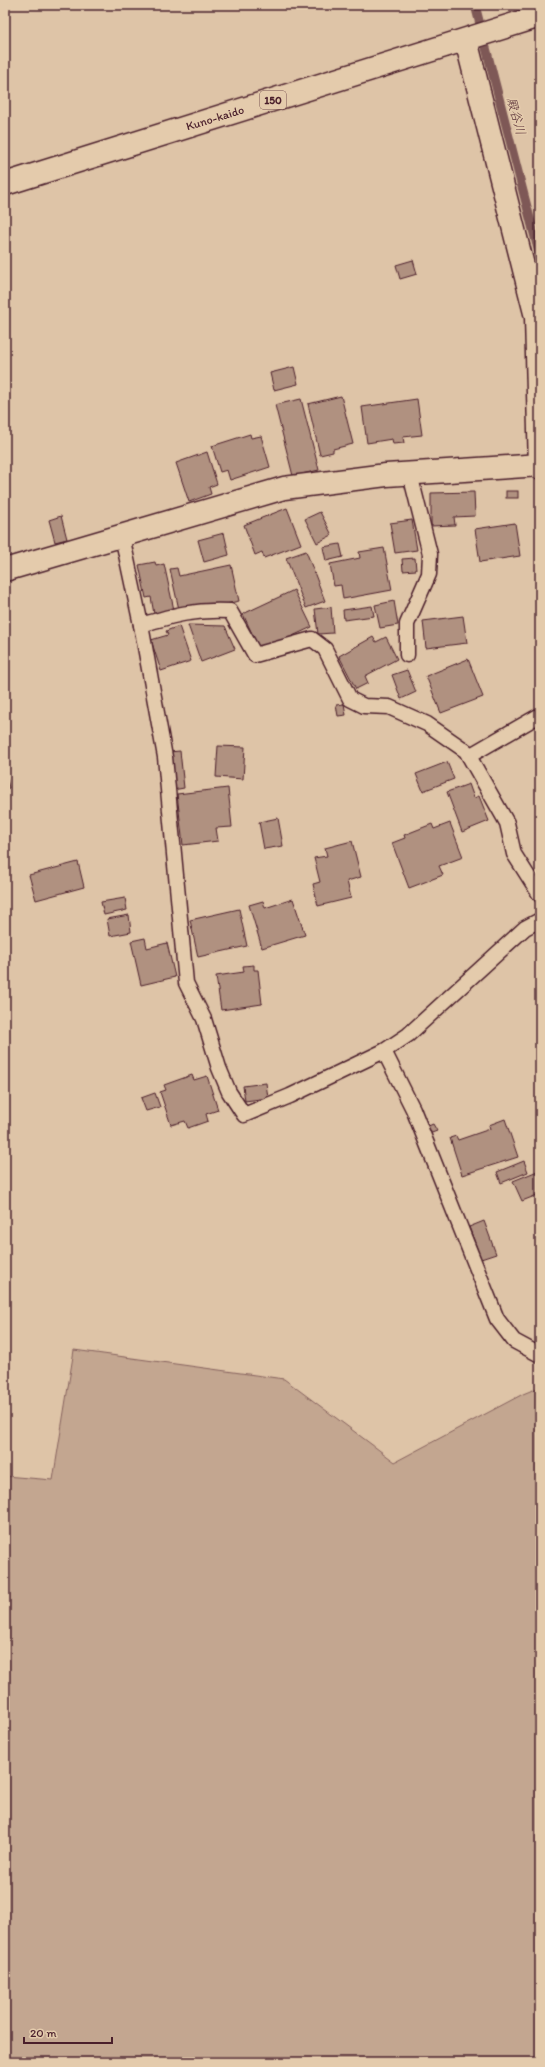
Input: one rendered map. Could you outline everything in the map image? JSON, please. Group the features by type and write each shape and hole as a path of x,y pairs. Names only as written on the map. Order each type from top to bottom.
{"main road":[{"name":"Kuno-kaido","path":"5,184 540,16"},
{"path":"5,570 284,488 386,475 540,466 536,317 466,40"}],"lane":[{"path":"407,655 407,624 429,574 430,554 410,474"},
{"path":"122,536 141,625 165,757 186,983 204,1019 219,1068 229,1092 244,1115 290,1096 384,1051 408,1035 525,928 540,920"},
{"path":"141,625 174,615 205,610 230,611 255,655 312,639 325,649 350,699 364,706 389,707 428,724 466,751 507,823 514,854 540,895"},
{"path":"469,756 540,715"},
{"path":"384,1051 413,1110 497,1319 514,1341 540,1355"}],"shaded area":[{"path":"74,1350 284,1379 395,1462 523,1394 540,1387 540,2062 5,2062 5,1476 53,1480"}],"building":[{"path":"413,260 417,274 400,279 396,265"},
{"path":"294,367 298,384 274,390 270,373"},
{"path":"341,396 353,444 333,449 333,452 320,455 308,404"},
{"path":"301,399 319,470 293,476 275,405"},
{"path":"417,399 422,435 403,437 404,443 393,444 392,439 367,443 362,407"},
{"path":"250,434 251,438 261,436 270,467 230,480 227,470 220,472 212,446"},
{"path":"207,452 217,484 209,487 211,494 189,502 176,463"},
{"path":"506,491 518,491 518,498 506,498"},
{"path":"474,492 475,516 454,517 455,525 431,526 431,493"},
{"path":"287,508 301,544 264,558 262,552 255,555 244,525"},
{"path":"320,512 332,535 317,543 305,519"},
{"path":"61,516 67,539 55,542 49,520"},
{"path":"412,520 417,550 395,553 390,523"},
{"path":"515,523 520,556 480,562 475,529"},
{"path":"224,533 229,555 204,562 198,540"},
{"path":"5,539 8,555 5,556"},
{"path":"340,544 343,557 326,561 323,547"},
{"path":"384,548 392,590 343,599 341,585 334,586 330,564 360,558 359,552"},
{"path":"306,551 325,601 306,608 286,558"},
{"path":"415,558 416,570 403,571 402,559"},
{"path":"155,562 156,566 164,564 174,610 154,614 151,597 146,598 139,565"},
{"path":"231,565 239,601 180,614 170,569 177,568 179,576"},
{"path":"294,590 312,627 260,651 243,614"},
{"path":"394,601 398,625 380,628 375,605"},
{"path":"372,606 374,616 344,620 343,610"},
{"path":"331,607 333,633 318,634 315,609"},
{"path":"463,616 467,643 426,648 423,621"},
{"path":"188,625 225,626 235,649 201,662"},
{"path":"179,626 191,661 161,671 151,640 168,635 166,631"},
{"path":"373,637 376,642 386,637 397,659 365,676 368,683 356,689 339,656"},
{"path":"468,659 483,697 441,713 426,676"},
{"path":"407,670 416,692 401,699 392,675"},
{"path":"344,704 346,715 338,716 336,705"},
{"path":"218,746 245,747 243,779 216,777"},
{"path":"180,751 184,788 173,790 169,752"},
{"path":"447,762 454,779 423,791 416,774"},
{"path":"5,770 9,788 5,789"},
{"path":"469,784 474,798 479,796 489,821 462,832 447,792"},
{"path":"228,788 232,827 216,828 218,841 183,845 177,794"},
{"path":"278,818 283,846 264,849 259,822"},
{"path":"450,823 463,857 439,866 443,875 409,888 392,843 405,838 404,835 432,824 434,829"},
{"path":"352,841 361,877 347,881 351,898 318,906 313,884 320,882 314,858 327,856 325,848"},
{"path":"78,862 84,887 36,900 29,875"},
{"path":"125,898 127,910 104,915 101,902"},
{"path":"293,899 305,935 262,948 249,905 263,901 265,908"},
{"path":"239,909 247,946 198,957 190,920"},
{"path":"129,915 131,932 110,936 107,919"},
{"path":"145,938 147,948 167,943 175,977 141,985 131,941"},
{"path":"254,965 254,970 258,970 262,1004 221,1010 216,976 244,972 243,966"},
{"path":"192,1075 194,1080 207,1076 218,1110 206,1114 208,1121 188,1128 185,1121 171,1125 160,1092 166,1090 164,1085"},
{"path":"266,1083 268,1098 245,1101 243,1086"},
{"path":"155,1093 160,1107 146,1111 141,1098"},
{"path":"505,1119 518,1157 462,1175 450,1138 456,1136 458,1140 490,1129 489,1125"},
{"path":"433,1124 437,1131 429,1134 426,1127"},
{"path":"524,1161 528,1172 501,1183 497,1172"},
{"path":"540,1170 540,1194 522,1201 513,1181"},
{"path":"484,1221 496,1254 481,1259 469,1227"}],"waterway":[{"name":"殿谷川","path":"475,5 540,257"}]}
